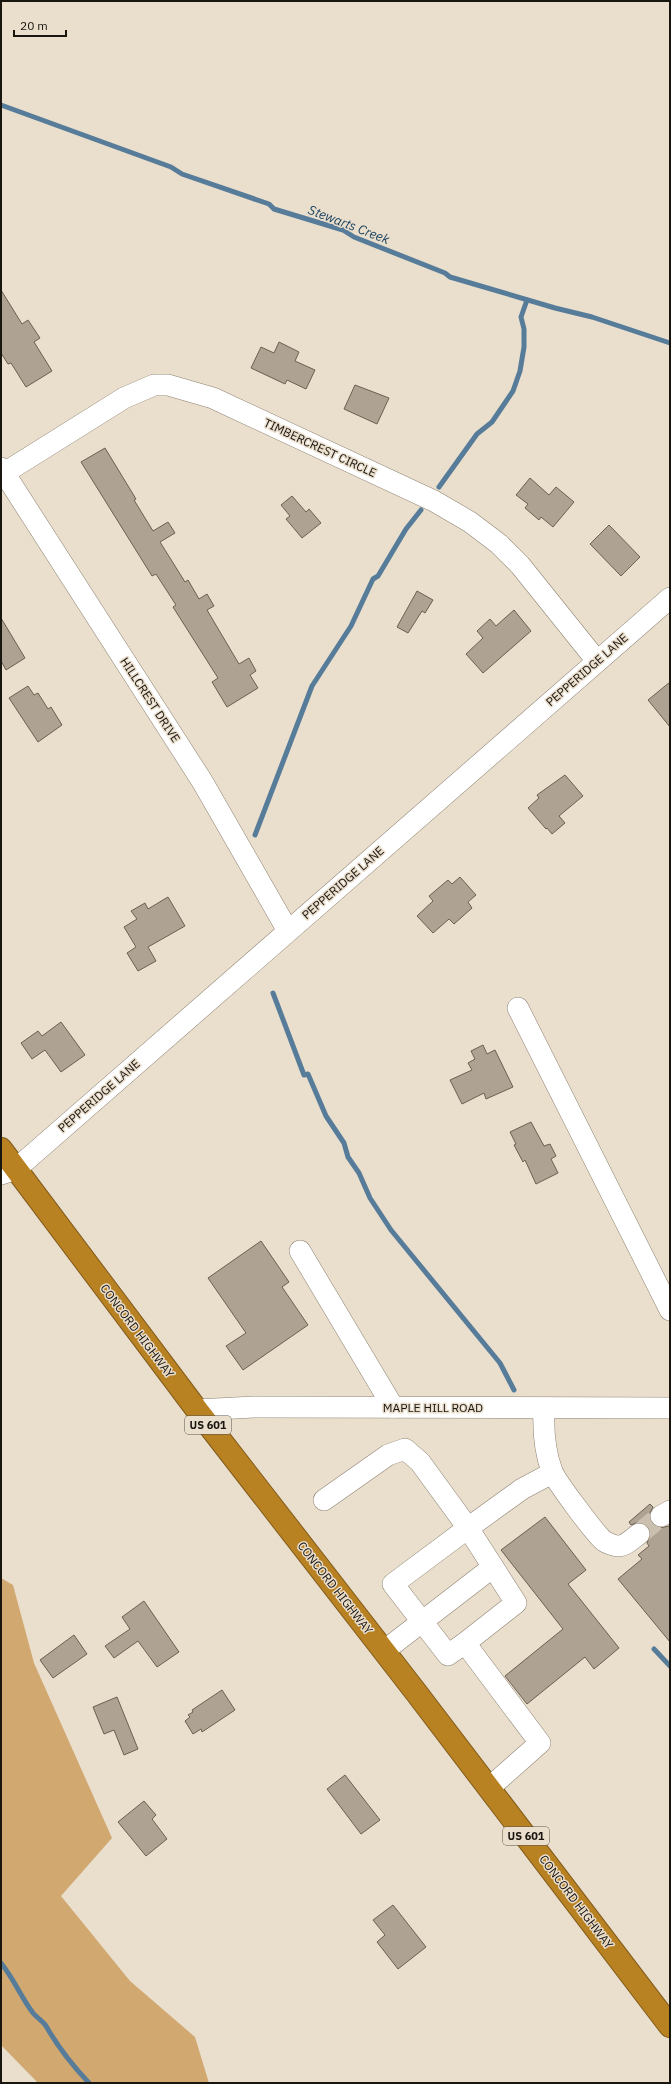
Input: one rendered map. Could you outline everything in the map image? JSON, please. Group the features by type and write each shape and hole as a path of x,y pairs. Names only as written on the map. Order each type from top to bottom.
{"highway":[{"name":"CONCORD HIGHWAY","path":"1,1149 8,1172 197,1410 384,1651 670,2026"}],"street":[{"name":"TIMBERCREST CIRCLE","path":"2,472 124,398 154,385 168,385 213,398 434,501 470,522 499,544 520,565 597,661"},
{"name":"HILLCREST DRIVE","path":"2,472 202,781 288,931"},
{"name":"PEPPERIDGE LANE","path":"8,1172 288,931 670,598"},
{"path":"518,1008 670,1310"},
{"path":"300,1251 393,1407"},
{"name":"MAPLE HILL ROAD","path":"197,1410 254,1407 670,1408"},
{"path":"544,1408 543,1438 552,1473 604,1540 618,1546 626,1544 639,1534"},
{"path":"324,1500 388,1455 405,1449 420,1462 468,1528 516,1603 466,1643 448,1655 393,1584 468,1528 522,1489 552,1473"},
{"path":"384,1651 494,1567"},
{"path":"466,1643 540,1743 489,1788"}],"shaded area":[{"path":"1,1578 13,1585 34,1663 112,1838 61,1896 130,1981 195,2037 209,2083 38,2083 1,2045"}],"building":[{"path":"1,290 22,324 28,320 40,338 34,342 52,371 26,387 11,363 8,364 1,353"},
{"path":"279,342 299,352 295,361 315,370 306,389 287,380 285,384 251,368 261,347 274,353"},
{"path":"355,385 389,398 377,424 344,409"},
{"path":"105,448 136,499 134,500 153,531 168,522 175,533 160,542 185,582 188,580 199,599 207,594 214,606 207,610 239,664 249,658 256,671 250,675 258,688 227,707 212,682 218,678 173,607 176,605 156,574 152,576 81,462"},
{"path":"530,478 549,495 556,487 574,502 553,527 541,517 539,520 525,508 528,504 516,495"},
{"path":"292,496 306,512 309,509 321,523 302,538 286,519 290,516 281,505"},
{"path":"609,525 640,557 621,576 590,544"},
{"path":"417,591 433,600 425,613 422,611 408,633 397,627"},
{"path":"514,610 531,631 483,673 466,654 483,638 477,631 490,619 496,626"},
{"path":"1,618 25,658 6,670 1,661"},
{"path":"670,682 670,727 648,700"},
{"path":"28,686 34,695 38,693 48,709 51,707 62,725 38,742 9,698"},
{"path":"565,775 583,796 559,816 565,823 552,834 528,808 539,798 537,795"},
{"path":"460,877 476,895 468,902 472,908 454,924 449,919 433,933 417,916 433,901 429,896 448,880 452,884"},
{"path":"168,897 185,926 148,947 156,961 138,971 127,953 136,947 124,927 137,919 131,911 145,903 148,909"},
{"path":"61,1022 85,1055 61,1072 45,1050 32,1059 21,1043 38,1031 42,1036"},
{"path":"483,1045 487,1054 495,1050 513,1087 486,1099 484,1093 462,1104 450,1080 472,1070 468,1063 475,1059 471,1051"},
{"path":"531,1122 544,1146 550,1144 556,1156 551,1159 558,1173 536,1184 525,1160 523,1162 514,1145 516,1144 510,1132"},
{"path":"261,1241 289,1282 282,1287 308,1325 243,1370 226,1346 246,1333 208,1278"},
{"path":"650,1504 653,1507 649,1515 651,1522 660,1528 670,1527 670,1642 618,1579 642,1559 638,1555 649,1546 647,1543 651,1533 648,1527 638,1522 631,1525 629,1522"},
{"path":"545,1517 586,1570 568,1584 619,1648 594,1669 585,1657 527,1704 505,1676 563,1629 501,1550"},
{"path":"144,1601 179,1652 157,1667 138,1641 114,1658 105,1646 130,1629 122,1617"},
{"path":"74,1635 87,1654 53,1678 40,1660"},
{"path":"222,1690 235,1710 202,1732 201,1729 193,1734 185,1721 190,1717 188,1715 193,1712 192,1710"},
{"path":"117,1697 138,1749 124,1755 114,1730 104,1734 93,1707"},
{"path":"345,1775 380,1820 361,1834 327,1789"},
{"path":"144,1801 156,1815 152,1819 167,1839 146,1856 118,1822"},
{"path":"393,1905 426,1947 398,1969 377,1942 385,1935 373,1920"}],"waterway":[{"name":"Stewarts Creek","path":"1,105 171,167 182,174 269,204 274,209 343,230 354,237 445,273 450,277 555,308 592,317 670,343"},
{"path":"439,487 477,434 492,422 513,391 520,371 524,347 524,329 521,317 527,300"},
{"path":"255,835 312,686 351,626 373,579 378,576 406,529 421,510"},
{"path":"273,993 304,1075 308,1074 326,1116 344,1143 348,1157 359,1173 370,1198 391,1230 500,1363 514,1390"},
{"path":"654,1649 670,1666"},
{"path":"1,1963 33,2013 45,2024 66,2056 89,2083"}],"tunnel":[{"path":"639,1534 661,1516"}]}
